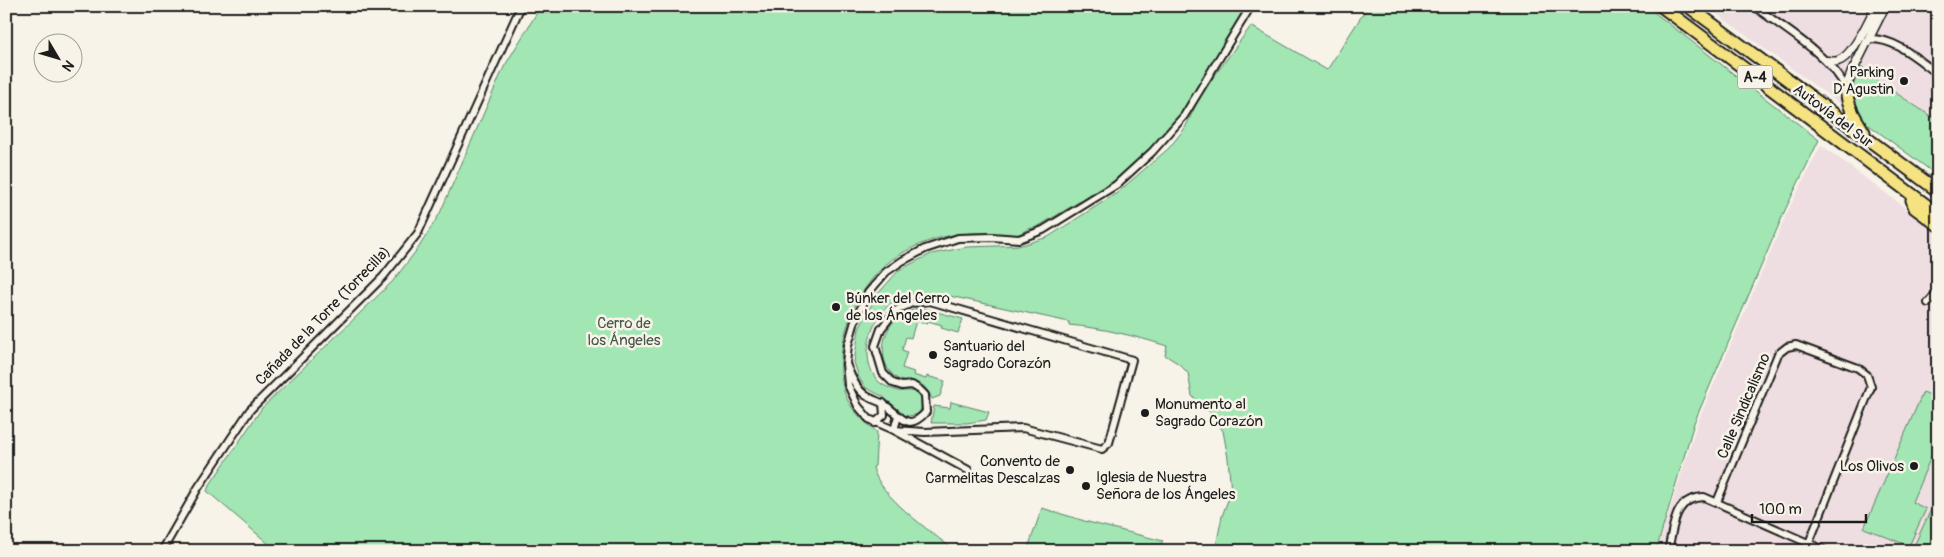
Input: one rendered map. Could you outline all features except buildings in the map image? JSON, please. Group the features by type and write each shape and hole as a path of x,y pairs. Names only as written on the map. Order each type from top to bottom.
{"highway":[{"name":"Autovía del Sur","path":"1661,6 1938,214"},
{"name":"Autovía del Sur","path":"1688,6 1938,191"},
{"path":"1846,88 1851,111 1867,137"},
{"path":"1907,192 1916,208 1938,225"}],"street":[{"name":"Cañada de la Torre (Torrecilla)","path":"162,551 198,488 250,410 382,277 418,233 521,6"},
{"path":"968,470 894,430 869,419 858,406 848,385 846,364 848,345 855,321 868,293 886,272 925,248 958,238 990,237 1019,239 1043,230 1116,185 1152,152 1184,116 1251,6"},
{"path":"1754,6 1827,61 1840,76 1846,88"},
{"path":"1827,61 1838,61 1852,50 1876,6"},
{"path":"1846,88 1885,6"},
{"path":"1862,31 1869,39 1887,40 1903,49 1938,74"},
{"path":"1928,303 1938,291"},
{"path":"846,364 855,384 864,395 883,403 903,420 911,422 920,419 926,412 927,403 925,396 920,390 912,386 902,386 893,383 883,373 875,346 880,329 895,311 912,303 930,301 1132,360 1108,444 1102,448 1023,428 925,432 894,430"},
{"name":"Calle Sindicalismo","path":"1717,502 1778,354 1787,347 1796,345 1858,368 1867,375 1871,387 1809,543"},
{"path":"875,422 884,415 883,403"},
{"path":"894,430 898,416"},
{"path":"1668,551 1677,512 1683,503 1693,497 1704,497 1717,502 1826,551"}],"shaded area":[{"path":"1706,6 1938,6 1938,121 1869,75 1863,67 1859,69 1852,89 1852,107 1844,107"},
{"path":"1821,145 1938,232 1938,551 1657,551 1698,421 1787,213"}],"green space":[{"name":"Cerro de los Ángeles","path":"541,6 1246,6 1194,101 1157,142 1114,181 1037,227 1028,229 1016,236 971,233 941,237 913,248 884,266 871,280 860,297 851,315 841,354 841,373 846,397 857,414 877,432 875,466 873,467 877,478 885,490 907,513 955,551 277,551 207,491 209,486 262,408 393,281 419,247 440,213 504,67"},
{"path":"1368,6 1646,6 1819,140 1786,208 1694,423 1656,551 1215,551 1222,516 1231,492 1223,431 1211,413 1192,396 1188,373 1179,364 1165,355 1167,346 1119,333 1069,325 1069,322 936,293 910,295 892,303 883,311 876,322 868,347 868,359 878,381 894,390 911,391 920,396 920,411 915,415 906,416 882,396 866,388 859,378 854,362 859,329 876,296 899,270 931,254 967,247 1022,245 1048,237 1117,193 1169,148 1185,128 1201,94 1251,26 1327,70"},
{"path":"1863,67 1869,75 1938,121 1938,176 1858,117 1851,98 1859,69"},
{"path":"915,309 926,309 963,319 958,333 941,328 942,325 928,321 927,324 916,321 911,338 906,337 902,350 907,352 902,368 914,372 913,375 926,379 927,376 945,381 940,396 932,399 924,386 906,382 895,377 886,364 884,357 884,341 890,327 899,317"},
{"path":"1923,392 1938,398 1938,440 1912,502 1926,509 1909,546 1864,528"},
{"path":"951,402 989,412 986,420 967,423 931,423 934,406 950,408"},
{"path":"1934,503 1938,504 1938,551 1920,551 1913,548"},
{"path":"1042,508 1163,541 1156,551 1027,551"}],"place":[{"name":"Parking D'Agustin","path":"1904,81"},
{"name":"Búnker del Cerro de los Ángeles","path":"836,307"},
{"name":"Santuario del Sagrado Corazón","path":"933,355"},
{"name":"Monumento al Sagrado Corazón","path":"1145,413"},
{"name":"Los Olivos","path":"1914,466"},
{"name":"Convento de Carmelitas Descalzas","path":"1070,470"},
{"name":"Iglesia de Nuestra Señora de los Ángeles","path":"1086,486"}]}
